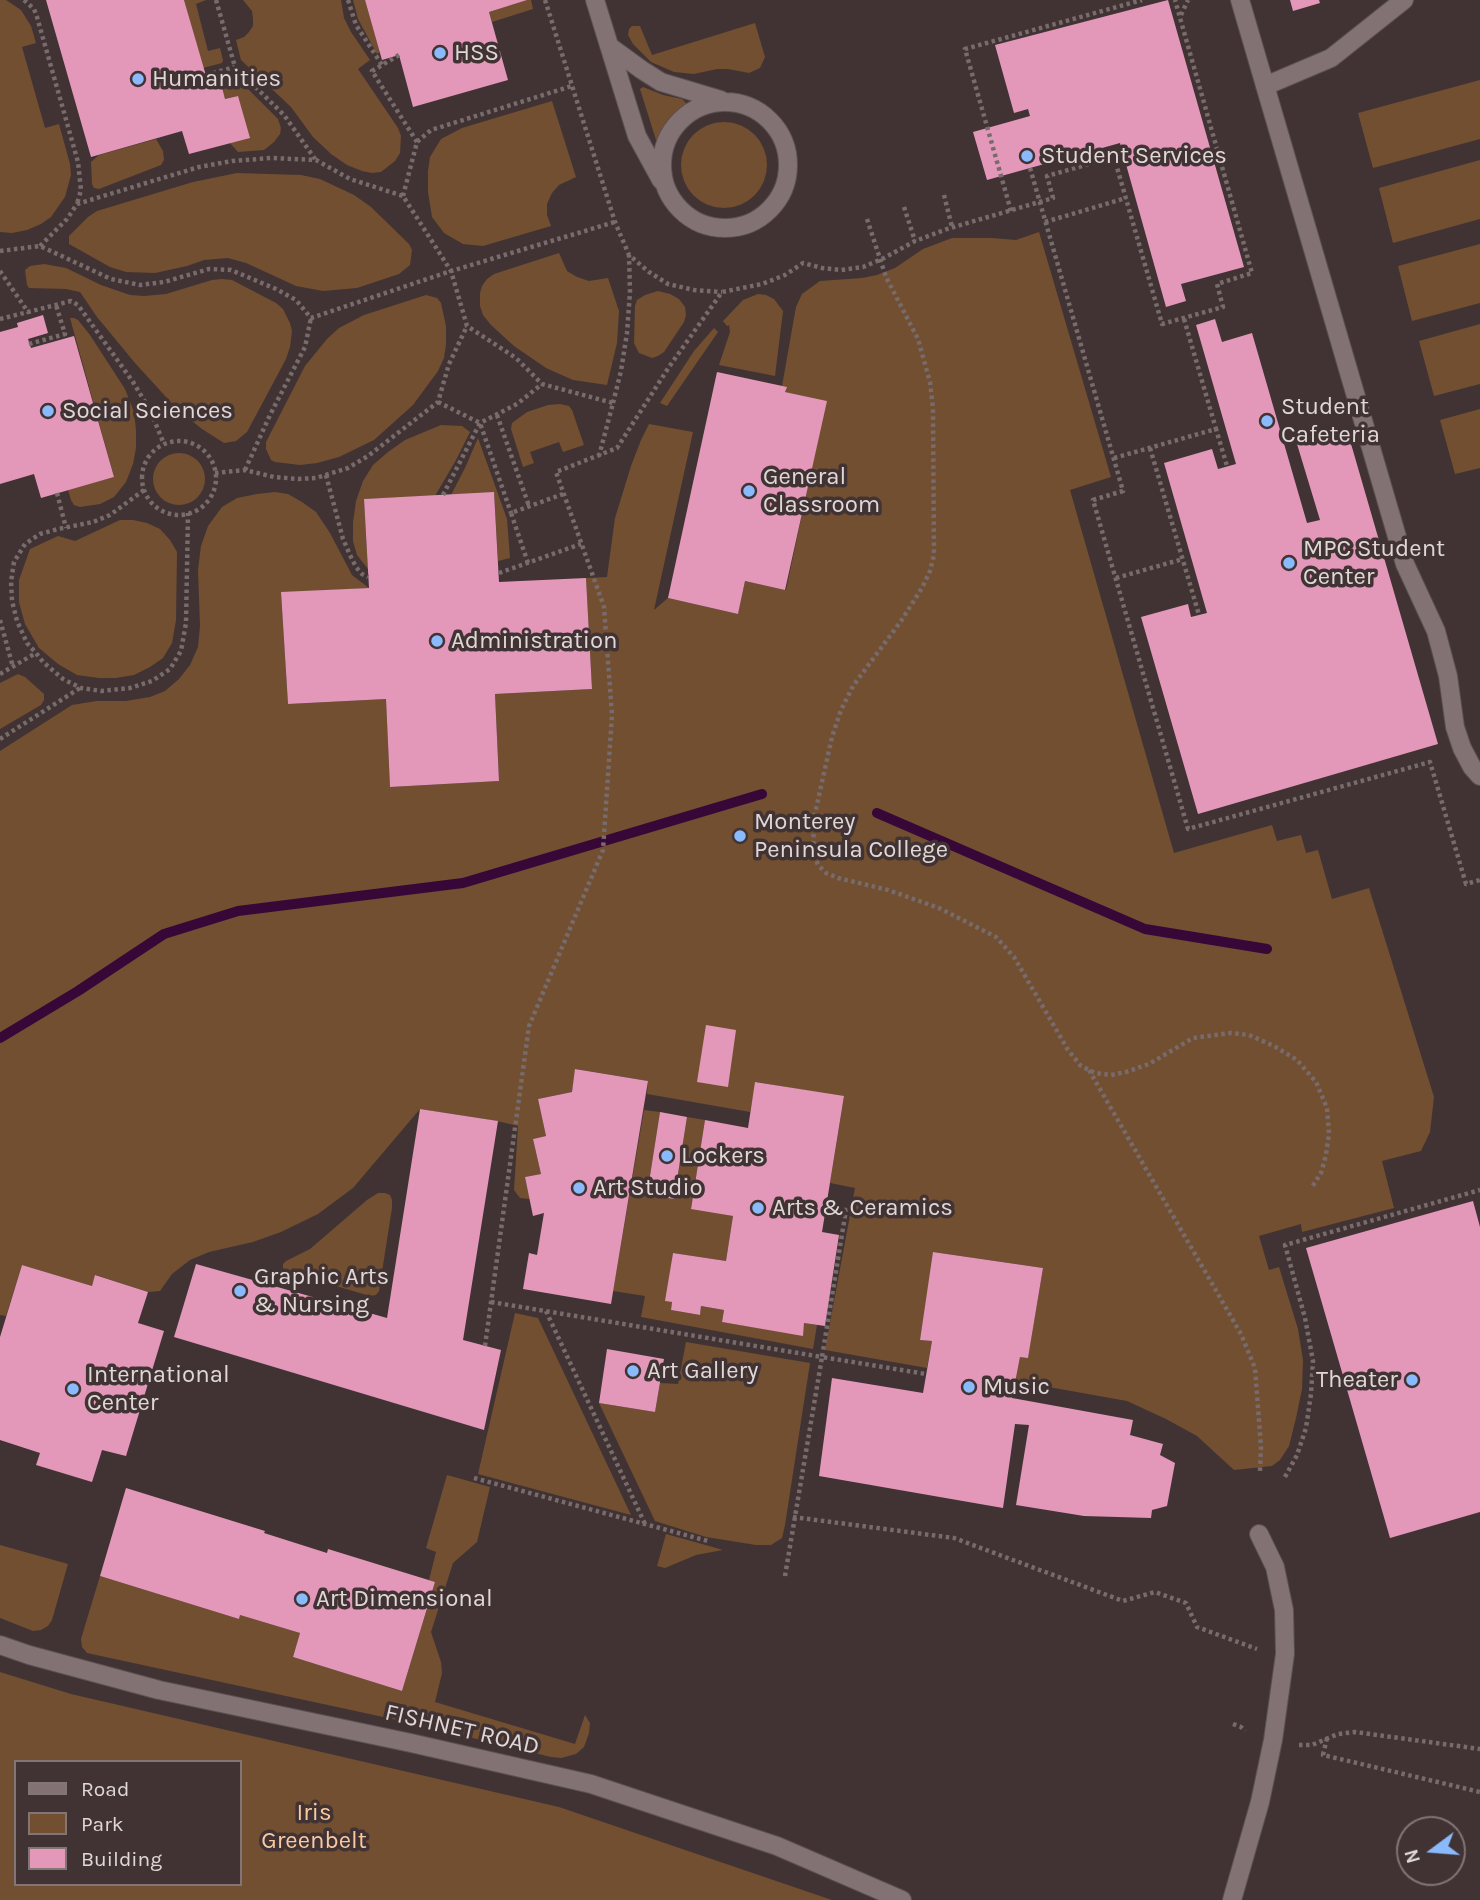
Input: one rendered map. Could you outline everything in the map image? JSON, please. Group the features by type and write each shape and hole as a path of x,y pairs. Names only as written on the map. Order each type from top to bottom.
{"street":[{"path":"595,0 609,46 637,136 680,209 697,221 716,228 737,228 756,220 772,208 783,191 789,170 787,150 778,131 765,116 746,105 661,82 609,46"},
{"path":"1240,0 1405,564 1436,631 1448,676 1455,727 1472,768 1480,776"},
{"path":"1265,86 1331,58 1404,0"},
{"path":"668,191 663,171 664,150 672,131 687,115 705,105 726,101"},
{"path":"1232,1900 1263,1791 1285,1654 1284,1610 1275,1567 1259,1534"},
{"name":"FISHNET ROAD","path":"0,1645 159,1690 591,1784 777,1846 902,1900"}],"path":[{"path":"24,0 34,9 37,17 78,162 80,190 77,204 40,246"},
{"path":"216,0 234,67 284,115 316,160 350,179 403,196 451,271 467,326 516,358 542,384 613,403"},
{"path":"348,0 356,25 382,65"},
{"path":"545,0 615,222 629,255 627,333 621,371 599,456"},
{"path":"1011,211 965,49 1142,0"},
{"path":"629,255 668,284 694,290 722,292 762,284 785,275 803,263 841,270 863,267 915,241 952,227 1053,198 1047,177 1115,157 1163,324 1223,307 1217,284 1252,273 1175,0"},
{"path":"1180,17 1188,0"},
{"path":"399,55 372,71 417,142"},
{"path":"206,75 234,67"},
{"path":"403,196 417,142 431,130 572,86"},
{"path":"77,204 199,167 271,158 316,160"},
{"path":"1030,168 1123,491 1093,500 1188,829 1430,762 1466,884 1480,880"},
{"path":"944,195 952,227"},
{"path":"1045,222 1126,198"},
{"path":"904,207 915,241"},
{"path":"867,219 879,260 918,339 930,382 933,408 934,555 922,588 853,686 841,710 832,737 814,818 813,853 818,865 826,873 838,878 888,890 939,908 996,937 1014,957 1068,1050 1080,1066 1095,1073 1111,1075 1126,1072 1149,1064 1193,1038 1231,1032 1249,1035 1297,1060 1316,1082 1327,1108 1329,1133 1326,1155 1321,1173 1312,1187"},
{"path":"311,318 451,271 615,222"},
{"path":"0,251 40,246 111,279 140,285 164,282 209,269 231,270 296,300 311,318"},
{"path":"0,271 29,312"},
{"path":"485,1346 529,1026 603,850 612,715 604,607 556,472 617,448 722,292"},
{"path":"0,319 71,301 78,305 133,382 150,410 164,444"},
{"path":"29,344 65,334 57,305"},
{"path":"245,470 305,347 311,318"},
{"path":"1184,318 1227,466"},
{"path":"215,473 245,470 298,479 326,475 348,468 368,456 438,402 449,364 467,326"},
{"path":"443,495 480,423 517,404 542,384"},
{"path":"438,402 480,423 528,563"},
{"path":"497,414 529,506"},
{"path":"1114,458 1216,429"},
{"path":"185,441 196,445 212,462 215,485 211,496 195,511 172,514 160,510 150,502 144,490 141,478 144,465 150,454 164,444 185,441"},
{"path":"1150,448 1199,615"},
{"path":"326,475 343,539 356,567 368,577"},
{"path":"144,490 110,515 93,522 40,534 25,544 14,562 11,582 17,621 27,643 63,679 81,688 101,691 152,681 170,669 181,651 186,623 188,513"},
{"path":"57,493 66,528"},
{"path":"511,513 563,494"},
{"path":"499,573 581,544"},
{"path":"1116,578 1183,559"},
{"path":"0,620 13,667"},
{"path":"0,674 36,653"},
{"path":"0,739 81,688"},
{"path":"1089,1070 1241,1334 1255,1368 1261,1434 1260,1471"},
{"path":"1285,1477 1297,1455 1306,1428 1313,1361 1305,1318 1285,1245 1480,1190"},
{"path":"785,1576 846,1210 826,1206"},
{"path":"491,1302 926,1374"},
{"path":"546,1311 645,1524"},
{"path":"474,1478 708,1541"},
{"path":"793,1517 954,1538 1123,1601 1155,1592 1186,1603 1197,1627 1258,1649"},
{"path":"1233,1724 1243,1729 1246,1735"},
{"path":"1296,1745 1312,1745 1338,1734 1354,1732 1480,1749"},
{"path":"1328,1738 1323,1755 1480,1792"}],"green space":[{"path":"0,0 6,0 21,10 31,26 36,43 22,47 45,128 59,124 71,175 65,197 51,217 27,230 12,233 0,232"},
{"path":"184,0 206,0 196,4 208,51 220,48 222,63 203,68"},
{"path":"243,0 341,0 344,18 370,60 358,69 401,136 400,153 395,161 381,172 362,171 331,154 313,137 291,107 241,60 236,40 244,37 253,26 252,11"},
{"path":"353,0 365,0 380,52 377,54 358,19"},
{"path":"531,0 533,9 492,22 489,12"},
{"path":"755,23 765,57 760,68 749,73 728,69 694,74 674,72 651,62 628,35 632,26 640,26 652,55"},
{"path":"1480,80 1480,139 1373,168 1358,113"},
{"path":"241,82 278,119 280,134 264,150 238,152 230,143 238,96 225,99 222,86"},
{"path":"643,87 682,99 686,103 687,108 672,122 660,144 657,143 640,89"},
{"path":"552,101 576,177 559,185 552,193 547,204 551,226 483,246 463,244 444,233 432,217 428,192 430,157 441,139 462,128"},
{"path":"724,122 740,126 754,135 763,149 767,165 763,181 754,195 740,204 724,208 708,204 694,195 685,181 681,165 685,149 694,135 708,126"},
{"path":"156,139 163,151 164,160 161,165 99,189 94,188 91,162 99,155"},
{"path":"1480,160 1480,219 1393,243 1379,188"},
{"path":"237,173 301,175 320,179 354,195 371,207 409,244 412,250 410,265 399,274 357,288 323,291 296,286 246,263 228,258 204,260 155,273 126,272 110,267 69,244 69,236 97,211 193,182"},
{"path":"1039,232 1111,477 1070,490 1174,853 1272,825 1277,841 1301,835 1306,853 1318,850 1332,899 1369,888 1434,1097 1430,1132 1421,1151 1382,1161 1394,1208 1302,1232 1301,1224 1259,1236 1269,1270 1279,1267 1298,1329 1303,1360 1302,1389 1296,1418 1289,1446 1280,1460 1272,1466 1234,1470 1197,1436 1127,1401 1015,1381 1020,1357 1028,1357 1043,1268 934,1252 920,1340 932,1341 927,1368 825,1350 855,1188 830,1183 844,1097 756,1082 750,1112 647,1094 648,1081 576,1069 572,1092 538,1099 546,1136 533,1139 541,1174 525,1177 530,1199 520,1198 514,1190 518,1126 420,1109 353,1188 318,1214 281,1232 190,1260 172,1274 160,1291 148,1292 96,1275 92,1286 22,1265 6,1316 0,1315 0,751 72,705 150,697 165,691 179,679 190,665 198,647 198,570 201,546 208,526 222,507 237,498 257,494 288,494 316,512 352,575 369,588 281,593 288,704 386,699 390,787 499,781 495,694 592,689 586,578 607,577 615,518 631,466 649,424 693,432 654,610 668,598 738,614 745,581 786,590 826,401 785,392 786,387 782,386 796,307 802,294 820,281 877,275 895,268 923,249 952,238 1016,240"},
{"path":"1480,244 1480,303 1412,321 1398,266"},
{"path":"559,253 567,271 577,277 589,281 608,278 619,311 617,343 607,385 573,380 546,368 514,346 483,315 480,293 487,279 494,274"},
{"path":"44,264 66,268 130,295 166,294 222,279 232,280 276,303 283,309 290,323 290,347 247,432 236,441 224,443 177,409 135,363 80,292 29,288 25,270 30,266"},
{"path":"658,291 679,299 685,307 686,315 664,352 652,358 639,353 634,343 635,306 637,300"},
{"path":"758,294 774,299 783,311 775,376 719,365 730,332 729,325 723,321 743,300"},
{"path":"426,295 437,298 441,303 446,326 446,344 438,371 413,405 374,440 339,457 300,465 271,460 266,442 305,366 327,339 339,328 364,315"},
{"path":"70,318 78,320 90,335 125,389 134,412 136,430 133,464 126,482 114,497 100,504 80,507 74,505 68,490 114,477"},
{"path":"1480,324 1480,384 1434,396 1419,341"},
{"path":"714,328 718,332 667,406 660,403 694,351"},
{"path":"560,404 569,406 572,410 584,445 563,452 559,442 530,452 534,463 523,467 511,429 512,423 527,412"},
{"path":"1480,409 1480,468 1455,474 1440,420"},
{"path":"441,425 462,426 470,432 435,496 364,499 368,569 357,555 353,541 356,501 363,481 373,465 388,452 405,440"},
{"path":"478,438 507,519 510,558 498,561 494,493 451,495"},
{"path":"179,453 189,455 197,461 203,469 203,489 197,497 189,503 179,505 169,503 161,497 155,489 153,479 155,469 161,461 169,455"},
{"path":"120,520 147,523 160,529 177,552 176,620 172,643 163,658 134,675 99,678 77,675 39,648 25,624 19,602 19,580 30,549 58,536 75,541"},
{"path":"18,674 44,694 44,700 41,705 0,729 0,683"},
{"path":"644,1110 660,1112 647,1195 674,1199 687,1117 705,1120 691,1208 733,1216 726,1261 673,1253 666,1301 672,1302 671,1310 700,1315 701,1306 724,1310 722,1322 802,1335 804,1323 817,1325 813,1349 641,1317 645,1296 613,1291"},
{"path":"378,1193 390,1195 392,1208 379,1291 376,1295 370,1296 285,1271 283,1264 286,1261 310,1249"},
{"path":"515,1313 538,1318 631,1515 478,1474"},
{"path":"686,1342 810,1363 785,1525 782,1538 771,1545 706,1537 655,1521 599,1403 655,1412 660,1383 678,1384"},
{"path":"447,1475 490,1487 477,1542 453,1563 431,1632 442,1673 435,1702 575,1744 585,1715 590,1723 589,1733 584,1747 576,1754 561,1758 551,1757 411,1723 87,1653 82,1647 81,1639 100,1576 239,1619 240,1615 300,1633 293,1657 402,1691 435,1582 429,1580 436,1552 426,1548"},
{"path":"666,1534 723,1550 696,1555 665,1568 657,1566"},
{"path":"0,1545 68,1564 52,1620 41,1630 33,1631 0,1618"},
{"name":"Iris Greenbelt","path":"0,1672 71,1694 559,1807 832,1900 0,1900"}],"building":[{"name":"Humanities","path":"46,0 184,0 209,86 221,83 225,99 238,96 250,138 189,154 182,131 91,157"},
{"name":"HSS","path":"365,0 527,0 489,12 508,80 413,107 399,55 382,60"},
{"name":"Student Services","path":"1168,0 1244,267 1181,284 1186,301 1166,307 1120,143 987,180 973,132 1030,116 1028,109 1014,113 995,45"},
{"path":"1290,0 1319,0 1320,3 1293,11"},
{"name":"Social Sciences","path":"43,315 48,333 28,339 31,348 74,336 114,477 41,498 34,474 0,484 0,332 18,327 17,323"},
{"name":"MPC Student Center","path":"1215,319 1222,342 1252,333 1307,523 1320,520 1297,444 1347,430 1438,744 1198,814 1141,617 1188,604 1191,617 1207,613 1164,463 1212,449 1218,469 1236,464 1196,325"},
{"name":"General Classroom","path":"717,372 787,387 785,392 827,401 785,590 745,581 738,614 668,598"},
{"name":"Administration","path":"494,492 499,582 586,578 592,689 495,694 499,781 390,787 386,699 288,704 281,592 369,588 364,499"},
{"name":"Lockers","path":"706,1025 736,1030 728,1087 697,1082"},
{"name":"Art Studio","path":"575,1069 648,1081 611,1304 523,1289 529,1253 537,1255 544,1213 533,1216 525,1177 541,1174 533,1139 546,1136 538,1099 572,1092"},
{"name":"Arts & Ceramics","path":"755,1082 844,1096 822,1232 839,1235 825,1326 804,1323 803,1336 722,1322 724,1310 701,1306 700,1315 671,1310 672,1302 665,1301 673,1253 726,1261 733,1216 691,1209 705,1120 748,1128"},
{"name":"Graphic Arts & Nursing","path":"420,1109 498,1121 463,1340 501,1350 484,1430 174,1337 196,1264 387,1318"},
{"name":"Lockers","path":"660,1112 687,1117 674,1199 647,1195"},
{"name":"Theater","path":"1473,1201 1480,1227 1480,1512 1390,1538 1306,1248"},
{"name":"Music","path":"933,1252 1043,1268 1028,1358 1020,1357 1012,1398 1133,1420 1130,1435 1163,1444 1160,1455 1175,1463 1167,1506 1152,1510 1151,1518 1084,1516 1016,1505 1029,1425 1015,1424 1003,1508 819,1476 832,1378 923,1393 932,1341 920,1340"},
{"name":"International Center","path":"22,1265 92,1286 95,1275 148,1292 138,1323 164,1331 126,1456 102,1450 92,1482 36,1465 40,1453 0,1440 0,1337"},
{"name":"Art Gallery","path":"607,1349 664,1359 655,1412 599,1403"},
{"name":"Art Dimensional","path":"126,1488 327,1553 328,1549 435,1582 402,1691 293,1657 300,1633 240,1615 239,1619 100,1576"}],"waterway":[{"path":"0,1038 164,934 238,911 463,883 762,794"},
{"path":"877,813 1145,929 1267,949"}],"place":[{"name":"HSS","path":"440,53"},
{"name":"Humanities","path":"138,79"},
{"name":"Student Services","path":"1027,156"},
{"name":"Social Sciences","path":"48,411"},
{"name":"Student Cafeteria","path":"1267,421"},
{"name":"General Classroom","path":"749,491"},
{"name":"MPC Student Center","path":"1289,563"},
{"name":"Administration","path":"437,641"},
{"name":"Monterey Peninsula College","path":"740,836"},
{"name":"Lockers","path":"667,1156"},
{"name":"Art Studio","path":"579,1188"},
{"name":"Arts & Ceramics","path":"758,1208"},
{"name":"Graphic Arts & Nursing","path":"240,1291"},
{"name":"Art Gallery","path":"633,1371"},
{"name":"Theater","path":"1412,1380"},
{"name":"Music","path":"969,1387"},
{"name":"International Center","path":"73,1389"},
{"name":"Art Dimensional","path":"302,1599"}]}
